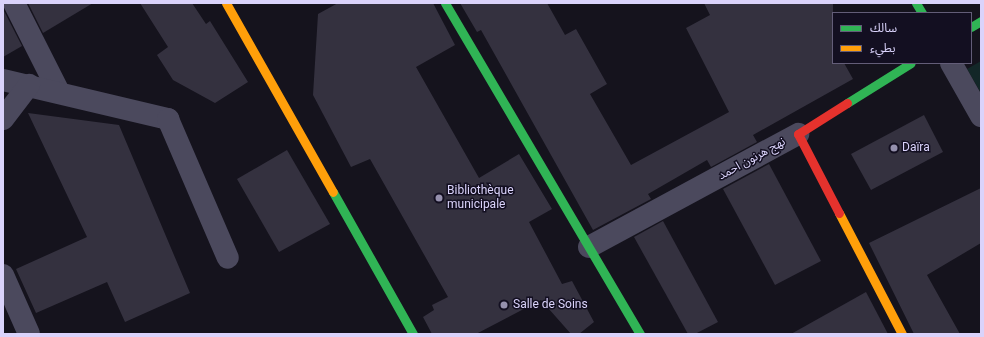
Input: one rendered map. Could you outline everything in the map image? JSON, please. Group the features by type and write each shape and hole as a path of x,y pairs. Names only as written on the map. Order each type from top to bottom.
{"street":[{"path":"14,3 59,92"},
{"path":"226,3 413,334"},
{"path":"444,3 640,334"},
{"path":"916,3 921,12"},
{"path":"972,26 981,21"},
{"name":"نهج هرنون احمد","path":"589,247 767,153 909,64"},
{"path":"952,64 981,116"},
{"path":"3,80 59,92 168,119 228,258"},
{"path":"3,119 28,85"},
{"path":"798,134 902,334"},
{"path":"3,275 30,334"}],"green space":[{"path":"981,61 981,93 967,69"}],"building":[{"path":"28,3 93,3 43,33"},
{"path":"140,3 192,3 206,24 210,21 248,82 215,103 173,80 157,55 168,47"},
{"path":"338,3 433,3 455,45 416,67 479,178 519,154 552,209 529,222 562,284 572,281 594,322 579,334 571,334 541,300 476,334 432,334 423,317 434,310 432,305 448,297 370,159 351,167 313,95 318,14"},
{"path":"460,3 547,3 565,35 576,29 607,84 590,94 631,165 729,112 686,28 710,15 704,3 833,3 832,64 845,64 853,79 753,135 757,142 711,167 707,160 648,194 651,199 593,230 481,30 477,32"},
{"path":"3,9 22,46 3,57"},
{"path":"28,113 119,125 190,293 125,322 107,282 36,313 16,269 87,237"},
{"name":"Daïra","path":"924,115 943,152 871,190 851,154"},
{"path":"287,150 330,224 279,252 237,179"},
{"path":"769,164 821,261 775,285 723,189"},
{"path":"981,188 981,243 927,275 960,334 914,334 869,243"},
{"path":"663,221 718,322 695,334 688,334 634,237"},
{"path":"866,292 888,334 791,334"}],"traffic: fast":[{"path":"445,3 640,334"},
{"path":"916,3 921,12"},
{"path":"972,26 981,21"},
{"path":"847,103 909,64"},
{"path":"333,192 413,334"}],"traffic: slow":[{"path":"226,3 333,192"},
{"path":"839,213 902,334"}],"traffic: jam":[{"path":"839,213 798,134 847,103"}],"place":[{"name":"Daïra","path":"894,148"},
{"name":"Bibliothèque municipale","path":"439,198"},
{"name":"Salle de Soins","path":"504,305"}]}
